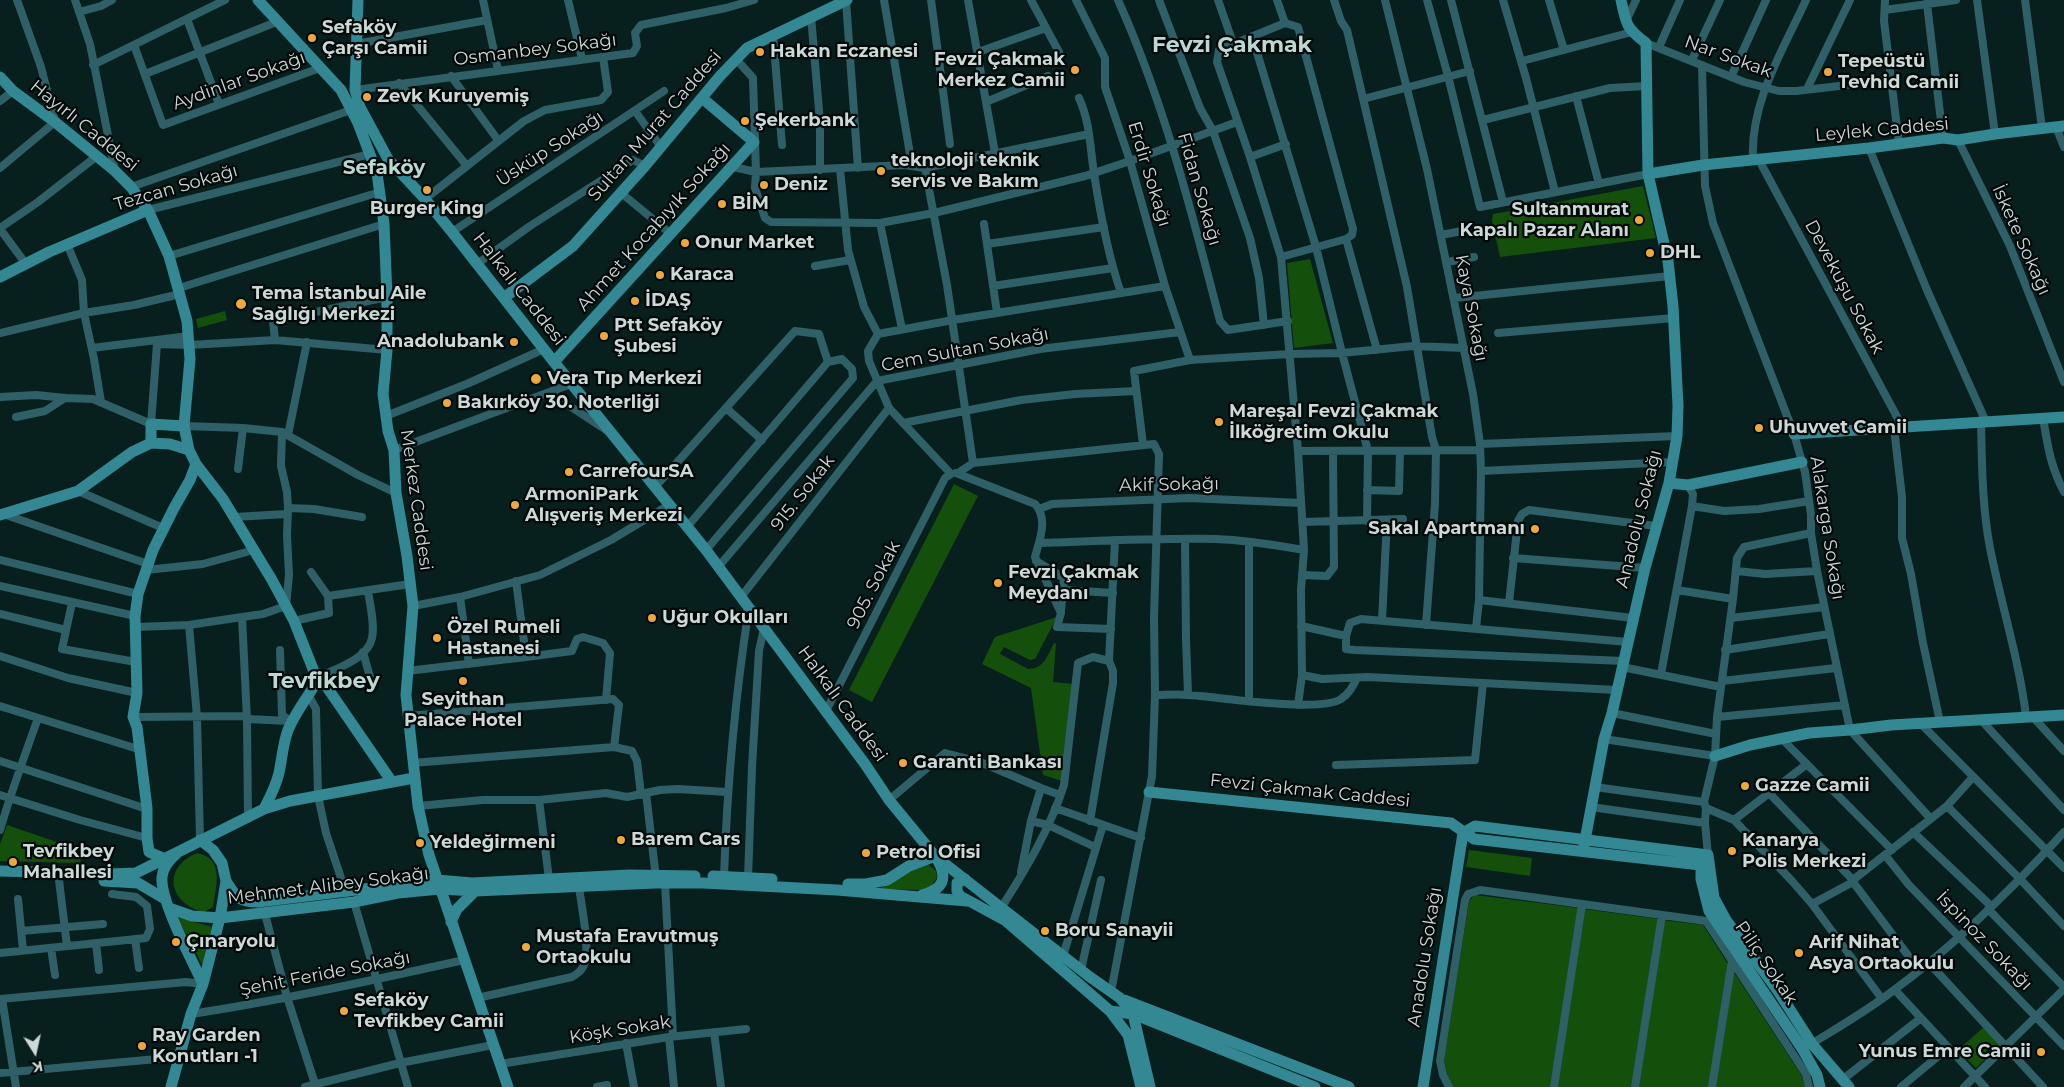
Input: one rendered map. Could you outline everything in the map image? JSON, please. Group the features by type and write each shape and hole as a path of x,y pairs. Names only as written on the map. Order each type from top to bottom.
{"main road":[{"name":"Merkez Caddesi","path":"258,0 338,87 351,110 377,173 384,224 387,297 387,350 383,394 394,450 396,494 407,556 413,606 406,695 418,806 429,855 508,1087"},
{"name":"Halkalı Caddesi","path":"358,0 354,86 360,107 388,159 425,198 571,384 706,550 826,711 889,800 935,856 1080,970 1116,995 1133,1014 1150,1087"},
{"name":"Sultan Murat Caddesi","path":"504,298 573,246 645,166 720,76 747,48 772,34 846,0"},
{"path":"1621,0 1629,27 1646,43"},
{"name":"Anadolu Sokağı","path":"1584,846 1604,739 1612,713 1645,568 1669,483 1677,436 1678,406 1670,276 1648,174 1646,43"},
{"name":"Hayırlı Caddesi","path":"0,77 13,91 56,122 115,171 131,187 148,210 169,256 180,291 189,340 190,359 184,426 190,450 196,464 234,517 286,606 315,674 320,677 392,782"},
{"path":"338,87 354,86"},
{"name":"Ahmet Kocabıyık Sokağı","path":"554,362 754,142 702,98"},
{"name":"Leylek Caddesi","path":"1648,174 1703,165 1869,148 1943,138 1958,140 2060,127"},
{"name":"Tezcan Sokağı","path":"0,277 67,244 148,210"},
{"path":"1794,434 2064,417"},
{"path":"151,443 151,424 184,426"},
{"path":"2,514 78,490 132,452 151,443 163,443 190,450"},
{"path":"1669,483 1688,485 1802,462"},
{"path":"163,858 149,852 147,838 147,809 138,749 137,727 133,717 138,693 135,622 138,594 147,567 163,528 190,480 196,464"},
{"path":"264,809 276,782 287,732 297,710 309,696 320,677"},
{"path":"1715,756 1782,738 1809,733 1920,723 2064,715"},
{"path":"0,871 136,873 200,840 248,819 264,809 290,801 414,778"},
{"name":"Fevzi Çakmak Caddesi","path":"1149,792 1451,823 1463,832"},
{"path":"1463,832 1475,826 1584,846 1705,857"},
{"name":"Anadolu Sokağı","path":"1423,1087 1463,832"},
{"path":"200,840 213,850 222,863 226,881 236,897 247,902 439,885 549,879 659,880 837,890 967,901"},
{"path":"181,850 164,868 162,878 167,904 203,984"},
{"path":"439,885 475,891 579,887 724,877 866,884 887,880 909,866 935,856 943,874 941,885 936,890 918,896"},
{"name":"Piliç Sokak","path":"1705,857 1701,879 1709,911 1807,1047 1820,1087"},
{"path":"0,878 138,883 167,904 192,916 220,918"},
{"path":"965,880 957,883 956,888 960,896 1006,921 1110,1011 1128,1035 1142,1087"},
{"path":"171,1087 191,1014 203,984 220,918 226,881"},
{"name":"Mehmet Alibey Sokağı","path":"220,918 354,902 439,885"},
{"path":"451,922 457,909 475,891"},
{"path":"1116,995 1349,1087"},
{"path":"1110,1011 1133,1014 1315,1087"},
{"path":"1138,1035 1139,1022 1146,1020"},
{"path":"1807,1047 1845,1084"}],"street":[{"path":"0,168 56,122 41,67 17,0"},
{"path":"75,0 90,44 115,171"},
{"path":"79,12 101,6 112,0"},
{"path":"93,65 224,0"},
{"path":"483,0 498,70"},
{"path":"568,0 582,59"},
{"name":"Osmanbey Sokağı","path":"354,86 400,83 633,53 637,46 635,33 641,25 726,8 754,0"},
{"path":"846,0 858,168"},
{"path":"884,0 912,166"},
{"path":"932,0 950,144"},
{"path":"968,0 995,153"},
{"path":"1031,0 1059,52"},
{"name":"Erdir Sokağı","path":"1076,0 1105,58 1105,87 1130,161 1165,286 1190,360"},
{"name":"Fidan Sokağı","path":"1118,0 1172,146 1220,321 1228,330 1288,321"},
{"path":"1159,0 1200,108 1212,131 1250,238 1259,278 1264,325"},
{"path":"1218,0 1233,43"},
{"path":"1277,0 1285,22"},
{"path":"1334,0 1340,21 1347,30 1407,287 1432,437 1436,450 1436,504 1426,625"},
{"name":"Kaya Sokağı","path":"1385,0 1447,262 1464,348 1480,447 1482,471 1479,600 1476,628"},
{"path":"1427,0 1480,207 1648,174"},
{"path":"1452,0 1503,202"},
{"path":"1503,0 1522,61 1555,192"},
{"path":"1549,0 1564,50"},
{"path":"1522,61 1564,50 1629,27 1636,0"},
{"path":"1659,47 1680,0"},
{"path":"1692,60 1720,0"},
{"path":"1731,76 1766,0"},
{"path":"1756,159 1752,140 1765,88 1806,0"},
{"path":"1807,89 1850,0"},
{"path":"1885,0 1884,22 1899,144"},
{"path":"1885,10 1928,2 1956,0"},
{"path":"1977,0 1995,134"},
{"path":"2025,0 2042,128"},
{"path":"1928,2 1943,138"},
{"path":"811,16 820,122 820,170"},
{"path":"187,19 219,104"},
{"path":"356,44 487,20"},
{"path":"145,74 279,21"},
{"path":"1281,258 1346,239 1352,235 1353,229 1298,27 1285,22 1219,50 1217,62 1250,157 1281,258 1288,321 1304,550 1302,575 1302,675 1298,705"},
{"path":"978,52 1046,28"},
{"path":"772,34 782,145"},
{"path":"1252,36 1316,247 1368,451 1367,521"},
{"name":"Nar Sokak","path":"1646,43 1765,88 1787,91 1891,80"},
{"name":"Aydinlar Sokağı","path":"134,45 163,125 320,68"},
{"path":"425,198 524,121 545,110 601,100 608,92 603,57"},
{"path":"736,59 753,78 755,188 765,218 770,221 880,222 934,213 1094,173 1237,122"},
{"name":"Alakarga Sokağı","path":"1702,65 1704,186 1713,223 1794,434 1802,462 1809,501 1811,533 1817,571 1850,730"},
{"path":"1363,99 1470,70"},
{"path":"451,76 498,140"},
{"path":"986,102 1048,76"},
{"path":"400,83 467,166"},
{"path":"1483,120 1610,88 1647,86"},
{"path":"0,101 13,91"},
{"name":"Üsküp Sokağı","path":"452,232 664,91"},
{"path":"1576,96 1599,184"},
{"path":"1079,98 1086,113 1104,227 1112,268 1121,293"},
{"path":"131,187 351,110"},
{"path":"635,111 661,147"},
{"path":"2060,127 2064,148"},
{"path":"733,167 756,172 905,165 925,168 1089,134"},
{"name":"İskete Sokağı","path":"1958,140 2010,246 2064,382"},
{"path":"1250,157 1286,144"},
{"path":"1869,148 1984,422 1983,496 1990,547 2029,716 2064,751"},
{"name":"Tezcan Sokağı","path":"148,210 370,154"},
{"path":"26,264 0,228 38,202 97,156"},
{"name":"Devekuşu Sokak","path":"1756,159 1898,428"},
{"path":"477,264 530,226 633,160 645,166"},
{"path":"925,168 953,320 973,463"},
{"path":"840,169 850,260 864,307 878,334"},
{"path":"169,256 380,192"},
{"path":"620,192 671,234"},
{"path":"880,222 902,329"},
{"path":"0,333 84,313 134,305 384,224"},
{"path":"984,224 997,313"},
{"path":"987,244 1104,227"},
{"path":"1441,235 1467,230"},
{"path":"1346,239 1377,350"},
{"path":"67,244 82,280 84,313 101,402"},
{"path":"1447,262 1474,257"},
{"path":"815,266 850,260"},
{"path":"993,286 1112,268"},
{"path":"1454,298 1670,276"},
{"path":"1111,629 1057,627 1062,617 1061,611 1036,561 1035,555 1040,543 1042,525 1039,509 1035,504 954,473 889,408 877,381 868,351 878,334 1165,286"},
{"path":"276,340 273,321 387,297"},
{"path":"1498,333 1674,318"},
{"path":"655,488 795,331 819,334 828,362"},
{"name":"Cem Sultan Sokağı","path":"718,566 877,381 1040,349 1180,332"},
{"path":"92,348 189,340 276,340 387,350"},
{"path":"0,397 36,395 93,399 133,418 151,424 157,344 189,340"},
{"path":"0,586 72,603 135,622 189,625 263,614 286,606 289,575 288,511 287,492 281,466 285,434 308,342"},
{"path":"1143,445 1134,371 1190,360 1342,353 1417,346 1464,348"},
{"path":"386,416 469,383 544,349"},
{"path":"687,527 828,362 842,359 852,369 853,378 706,550"},
{"path":"394,450 571,384"},
{"path":"903,424 1021,400 1075,394 1136,391"},
{"path":"546,393 556,397 612,434"},
{"path":"16,416 45,411 65,398"},
{"path":"726,408 762,440"},
{"name":"915. Sokak","path":"741,597 889,408"},
{"path":"2043,418 2049,458 2064,492"},
{"path":"184,426 243,428 285,434 396,494"},
{"path":"238,469 243,428"},
{"path":"1898,428 1902,538 1911,574 1922,643 1940,722"},
{"path":"1298,451 1436,450 1677,436"},
{"path":"954,473 973,463 1143,445 1154,444 1160,454 1156,539 1155,695 1152,776 1116,995"},
{"path":"1302,575 1327,576 1334,567 1333,451"},
{"path":"1367,490 1399,491 1400,451"},
{"path":"1482,471 1673,462"},
{"name":"905. Sokak","path":"826,711 945,478 954,473"},
{"path":"1661,674 1692,506 1693,494 1688,485"},
{"path":"78,490 163,528"},
{"name":"Akif Sokağı","path":"1039,509 1052,504 1157,500 1241,499 1301,503"},
{"path":"1692,506 1724,510 1759,508 1809,501"},
{"path":"413,606 460,597 540,575 611,540 669,505"},
{"path":"234,517 314,509 362,517"},
{"path":"1509,603 1518,522 1522,514 1529,510 1656,526"},
{"path":"2,514 147,567 203,564 254,550"},
{"path":"1302,522 1403,519"},
{"path":"1382,620 1387,520"},
{"path":"1705,857 1705,805 1715,756 1717,718 1725,650 1734,599 1737,558 1744,547 1811,533"},
{"path":"1185,539 1188,695"},
{"path":"1040,543 1218,539 1304,550"},
{"path":"1090,821 1112,695 1113,671 1109,661 1115,540"},
{"path":"1249,542 1249,700"},
{"path":"1513,558 1645,568"},
{"path":"0,560 138,594"},
{"path":"1036,561 1064,577 1061,611"},
{"path":"1737,571 1765,574 1817,571"},
{"path":"294,621 329,613 328,596 310,572"},
{"path":"516,581 526,657"},
{"path":"328,596 410,584"},
{"path":"1064,590 1113,593"},
{"path":"1677,590 1734,599"},
{"path":"320,677 356,658 370,645 373,636 368,591"},
{"path":"460,597 469,664"},
{"path":"1479,600 1633,618"},
{"path":"72,603 62,649 136,662"},
{"path":"1730,618 1824,607"},
{"path":"724,877 727,792 749,608"},
{"path":"0,614 66,630"},
{"path":"242,617 247,717 248,819"},
{"path":"1628,642 1361,619 1350,623 1346,636 1346,649 1623,664 1661,674 1722,684 1836,668"},
{"path":"189,625 197,717 200,840"},
{"path":"1302,626 1346,636"},
{"path":"748,878 759,651 764,628"},
{"path":"1725,650 1830,634"},
{"path":"407,672 572,651 577,639 583,637 603,643 610,653 606,700"},
{"path":"280,650 282,715 292,722"},
{"path":"363,652 370,677"},
{"path":"0,656 68,678 138,693"},
{"path":"1001,908 1020,879 1048,825 1064,785 1078,663 1093,657 1109,661"},
{"path":"1302,675 1322,679 1368,677 1616,690"},
{"path":"1155,695 1188,695 1298,705 1331,703 1340,700 1351,690 1357,678"},
{"path":"1336,765 1475,760 1482,682"},
{"path":"309,696 316,709 318,796 326,833 346,893"},
{"path":"408,716 613,699 619,705 614,746"},
{"path":"1717,718 1845,705"},
{"path":"0,706 138,749"},
{"path":"1612,713 1716,734"},
{"path":"133,717 247,717 292,722"},
{"path":"0,830 9,798 38,718"},
{"path":"1981,720 2064,810"},
{"path":"1920,723 2064,868"},
{"path":"1850,730 1930,818"},
{"path":"1782,738 1892,850"},
{"path":"1604,739 1715,756"},
{"path":"412,763 614,746 632,751 637,761 644,794 659,880 674,1087"},
{"path":"889,800 944,753 980,762 1060,795"},
{"path":"0,761 147,809"},
{"path":"1734,820 1768,792 1807,764"},
{"path":"1812,904 1853,881 1947,806 1973,777"},
{"path":"1595,787 1705,805 1734,820 1812,904 1882,999"},
{"path":"1020,879 1031,820 1041,788"},
{"path":"418,806 483,800 539,800 606,794 627,797 678,789 727,792"},
{"path":"1768,792 1853,881 1919,970"},
{"path":"0,795 147,838"},
{"path":"539,800 549,879"},
{"path":"1947,806 2064,926"},
{"path":"1591,807 1705,823"},
{"path":"1055,808 1141,838"},
{"path":"1031,820 1048,825 1095,847"},
{"path":"1063,956 1103,825"},
{"path":"1913,832 1990,908 2064,988 1964,1087"},
{"path":"1807,1047 1882,999 1929,963 1960,937 2020,879 2064,832"},
{"name":"İspinoz Sokağı","path":"1885,855 1909,885 2064,1046"},
{"path":"59,880 67,946"},
{"path":"1080,970 1102,880"},
{"path":"477,998 572,977 581,971 586,961 586,949 579,887"},
{"path":"1448,1087 1443,1076 1440,1061 1465,900 1468,894 1480,890 1706,921 1806,1074 1809,1087"},
{"path":"0,953 146,938 150,929 147,906 136,897 112,894"},
{"path":"18,900 23,950"},
{"path":"354,902 408,1087"},
{"path":"1554,1087 1582,904"},
{"path":"265,914 287,997 316,1086"},
{"path":"1635,1087 1662,915"},
{"path":"21,931 103,924"},
{"path":"135,939 139,968"},
{"path":"96,943 99,970"},
{"path":"51,948 55,975"},
{"name":"Şehit Feride Sokağı","path":"191,1014 376,980 464,960"},
{"path":"1712,1087 1732,961"},
{"path":"1929,963 2043,1087"},
{"path":"16,1087 1,999 186,982 203,984"},
{"path":"1895,990 1985,1087"},
{"path":"1845,1084 1921,1018"},
{"name":"Köşk Sokak","path":"500,1064 671,1036 746,1029"},
{"path":"714,1032 721,1087"},
{"path":"626,1044 634,1087"},
{"path":"305,1087 316,1086 400,1063 493,1045"},
{"path":"1901,1087 1948,1048"},
{"path":"0,1074 180,1057"},
{"path":"596,1087 607,1084"}],"green space":[{"path":"1643,186 1656,238 1500,257 1492,221 1493,214"},
{"path":"1310,259 1333,343 1294,348 1287,263"},
{"path":"225,311 227,320 198,328 196,319"},
{"path":"954,484 978,496 872,702 849,690"},
{"path":"1057,617 1035,659 1030,660 1004,647 1000,654 1028,669 1042,664 1054,643 1056,644 1053,682 1073,684 1062,781 1043,775 1031,688 982,664 995,637"},
{"path":"7,825 83,851 80,863 0,861 0,844"},
{"path":"1469,850 1532,858 1530,876 1466,867"},
{"path":"197,853 206,856 212,861 217,874 213,907 204,912 192,908 183,902 177,894 174,885 174,876 178,867"},
{"path":"928,864 936,871 937,877 931,887 921,890 879,889 919,866"},
{"path":"1475,895 1579,908 1551,1087 1453,1087 1447,1074 1444,1060 1469,901"},
{"path":"1584,909 1659,919 1633,1087 1557,1087"},
{"path":"177,917 212,927 203,966"},
{"path":"1663,920 1703,925 1728,964 1709,1087 1637,1087"},
{"path":"1733,971 1802,1076 1805,1087 1715,1087"},
{"path":"1985,1026 2001,1044 1976,1068 1958,1050"}],"place":[{"name":"Sefaköy Çarşı Camii","path":"312,38"},
{"name":"Hakan Eczanesi","path":"760,52"},
{"name":"Fevzi Çakmak Merkez Camii","path":"1075,70"},
{"name":"Tepeüstü Tevhid Camii","path":"1828,72"},
{"name":"Zevk Kuruyemiş","path":"367,97"},
{"name":"Şekerbank","path":"745,121"},
{"name":"teknoloji teknik servis ve Bakım","path":"881,171"},
{"name":"Deniz","path":"764,185"},
{"name":"Burger King","path":"427,190"},
{"name":"BİM","path":"722,204"},
{"name":"Sultanmurat Kapalı Pazar Alanı","path":"1639,220"},
{"name":"Onur Market","path":"685,243"},
{"name":"DHL","path":"1650,253"},
{"name":"Karaca","path":"660,275"},
{"name":"İDAŞ","path":"635,301"},
{"name":"Tema İstanbul Aile Sağlığı Merkezi","path":"241,304"},
{"name":"Ptt Sefaköy Şubesi","path":"604,336"},
{"name":"Anadolubank","path":"514,342"},
{"name":"Vera Tıp Merkezi","path":"536,379"},
{"name":"Bakırköy 30. Noterliği","path":"447,403"},
{"name":"Mareşal Fevzi Çakmak İlköğretim Okulu","path":"1219,422"},
{"name":"Uhuvvet Camii","path":"1759,428"},
{"name":"CarrefourSA","path":"569,472"},
{"name":"ArmoniPark Alışveriş Merkezi","path":"515,505"},
{"name":"Sakal Apartmanı","path":"1535,529"},
{"name":"Fevzi Çakmak Meydanı","path":"998,583"},
{"name":"Uğur Okulları","path":"652,618"},
{"name":"Özel Rumeli Hastanesi","path":"437,638"},
{"name":"Seyithan Palace Hotel","path":"463,681"},
{"name":"Garanti Bankası","path":"903,763"},
{"name":"Gazze Camii","path":"1745,786"},
{"name":"Barem Cars","path":"621,840"},
{"name":"Yeldeğirmeni","path":"420,843"},
{"name":"Kanarya Polis Merkezi","path":"1732,851"},
{"name":"Petrol Ofisi","path":"866,853"},
{"name":"Tevfikbey Mahallesi","path":"13,862"},
{"name":"Boru Sanayii","path":"1045,931"},
{"name":"Çınaryolu","path":"176,942"},
{"name":"Mustafa Eravutmuş Ortaokulu","path":"526,947"},
{"name":"Arif Nihat Asya Ortaokulu","path":"1799,953"},
{"name":"Sefaköy Tevfikbey Camii","path":"344,1011"},
{"name":"Ray Garden Konutları -1","path":"142,1046"},
{"name":"Yunus Emre Camii","path":"2041,1052"}],"district":[{"name":"Fevzi Çakmak","path":"1232,46"},
{"name":"Sefaköy","path":"384,168"},
{"name":"Tevfikbey","path":"324,682"}]}
